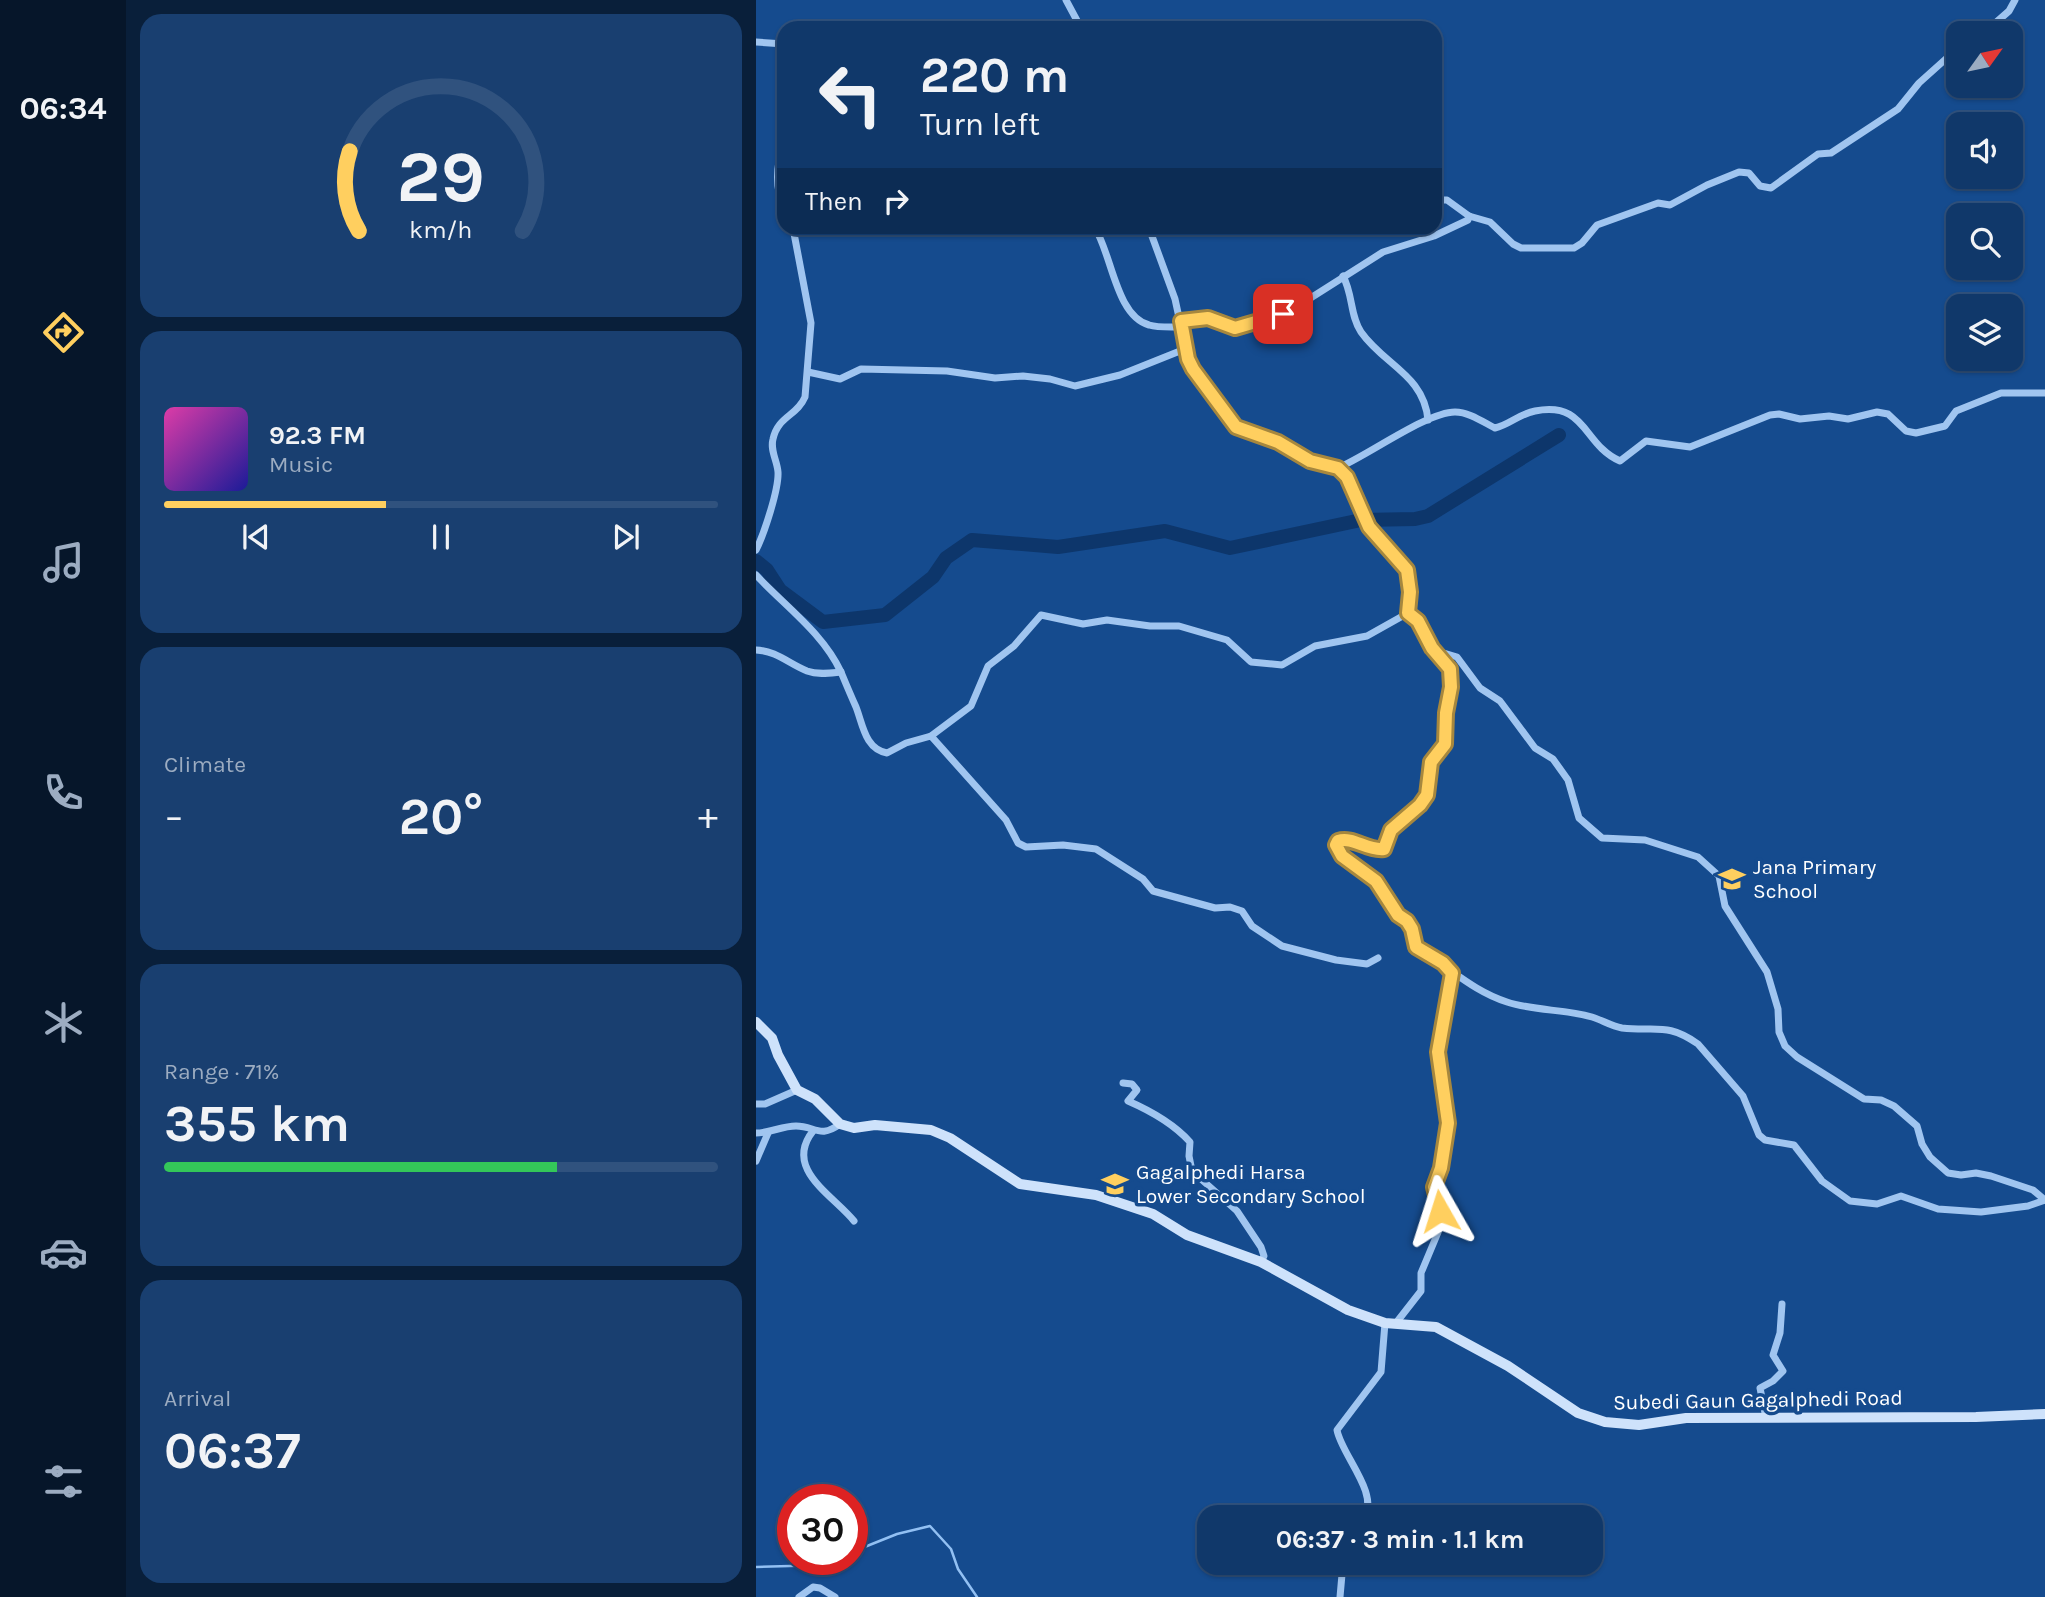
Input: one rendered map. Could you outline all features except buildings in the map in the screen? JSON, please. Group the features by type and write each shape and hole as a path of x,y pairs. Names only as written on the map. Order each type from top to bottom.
{"street":[{"path":"1066,0 1077,21"},
{"path":"1999,21 2015,0"},
{"path":"756,42 777,44"},
{"path":"1442,201 1451,202 1469,216 1490,222 1521,248 1574,248 1582,243 1597,225 1658,203 1670,205 1707,185 1740,172 1749,173 1760,186 1771,188 1818,154 1831,153 1898,109 1919,83 1946,59"},
{"path":"1442,232 1468,220 1469,216"},
{"path":"756,550 765,530 777,484 778,469 773,440 782,419 802,405 808,372 811,323 794,235"},
{"path":"1099,235 1126,309 1146,324 1181,324 1208,318 1235,328 1266,320 1298,306 1383,252 1436,235"},
{"path":"1151,235 1181,324 1185,349 1199,378 1236,427 1278,442 1310,461 1338,468 1353,487 1369,527 1407,570 1410,592 1408,613"},
{"path":"1343,276 1362,333 1389,363 1414,382 1426,405 1428,420"},
{"path":"808,372 840,379 861,369 947,371 995,378 1023,376 1050,379 1066,385 1081,386 1156,363 1185,349"},
{"path":"1338,468 1428,420 1453,412 1495,428 1517,416 1557,408 1574,416 1595,440 1620,461 1646,441 1690,447 1770,415 1779,414 1800,419 1829,416 1848,419 1877,412 1888,414 1906,431 1916,433 1945,426 1956,411 2001,393 2045,393"},
{"path":"756,575 780,601 807,622 841,672 864,734 882,752 887,753 906,743 931,736 971,706 988,666 1014,646 1041,615 1083,624 1107,620 1150,626 1179,626 1227,640 1251,662 1282,665 1315,646 1367,636 1408,613"},
{"path":"1408,613 1418,621 1432,648 1450,669 1451,687 1446,713 1445,744 1431,762 1427,795 1420,805 1391,830 1384,849 1370,848 1347,840 1338,841 1336,845 1342,856 1376,881 1398,915 1407,921 1412,929 1416,947 1483,992 1507,1002 1591,1017 1619,1028 1675,1030 1689,1038 1698,1044 1743,1096 1759,1135 1765,1140 1794,1145 1822,1181 1850,1201 1877,1204 1901,1196 1938,1209 1981,1212 2028,1206 2045,1200"},
{"path":"756,650 779,655 807,671 818,674 841,672"},
{"path":"1437,652 1457,657 1480,688 1500,701 1535,748 1553,760 1568,780 1578,818 1602,838 1645,840 1698,858 1719,876 1725,906 1767,972 1778,1009 1779,1032 1785,1046 1797,1057 1864,1099 1881,1100 1894,1106 1917,1126 1930,1157 1948,1173 1991,1176 2032,1189 2045,1200"},
{"path":"931,736 1006,820 1018,843 1026,847 1063,845 1096,849 1143,879 1153,891 1215,908 1230,907 1242,911 1252,926 1282,946 1356,963 1367,964 1378,958"},
{"path":"1367,1505 1362,1483 1338,1439 1337,1430 1381,1372 1391,1323 1421,1291 1421,1273 1439,1230 1440,1211 1434,1187 1441,1168 1448,1123 1438,1052 1452,973"},
{"path":"756,1022 772,1038 797,1090 816,1100 840,1124 826,1132 793,1126 768,1133 756,1133"},
{"path":"1123,1083 1132,1084 1137,1090 1128,1101 1153,1113 1180,1131 1190,1142 1192,1171 1237,1211 1261,1247 1264,1256 1261,1262"},
{"path":"756,1104 765,1104 797,1090"},
{"name":"Subedi Gaun Gagalphedi Road","path":"840,1124 854,1128 875,1125 931,1130 950,1138 1020,1184 1096,1195 1153,1214 1187,1235 1261,1262 1348,1310 1391,1323 1436,1326 1508,1366 1578,1413 1605,1422 1655,1424 1686,1418 1976,1418 2045,1414"},
{"path":"813,1131 804,1147 806,1171 854,1221"},
{"path":"756,1161 768,1133"},
{"path":"1766,1418 1760,1388 1783,1371 1773,1355 1780,1333 1782,1304"},
{"path":"1340,1597 1343,1575"},
{"path":"799,1597 813,1587 835,1597"}],"waterway":[{"path":"756,561 767,570 780,590 823,622 885,615 933,577 946,558 972,540 1058,547 1165,531 1230,548 1361,520 1415,519 1428,516 1559,435"},
{"path":"868,1546 897,1534 930,1526 951,1549 958,1569 977,1597"},
{"path":"756,1567 777,1566"}],"place":[{"name":"Jana Primary School","path":"1732,879"},
{"name":"Gagalphedi Harsa Lower Secondary School","path":"1115,1184"}],"route":[{"path":"1283,314 1235,328 1208,318 1181,321 1188,359 1231,423 1242,432 1278,442 1310,461 1338,468 1347,477 1369,527 1407,570 1410,592 1408,613 1418,621 1432,648 1450,669 1451,687 1446,713 1445,744 1431,762 1427,795 1420,805 1398,821 1391,830 1384,849 1377,850 1342,839 1336,845 1342,856 1376,881 1398,915 1407,921 1412,929 1416,947 1443,963 1452,973 1438,1052 1448,1123 1448,1138 1434,1187 1440,1211"}]}
